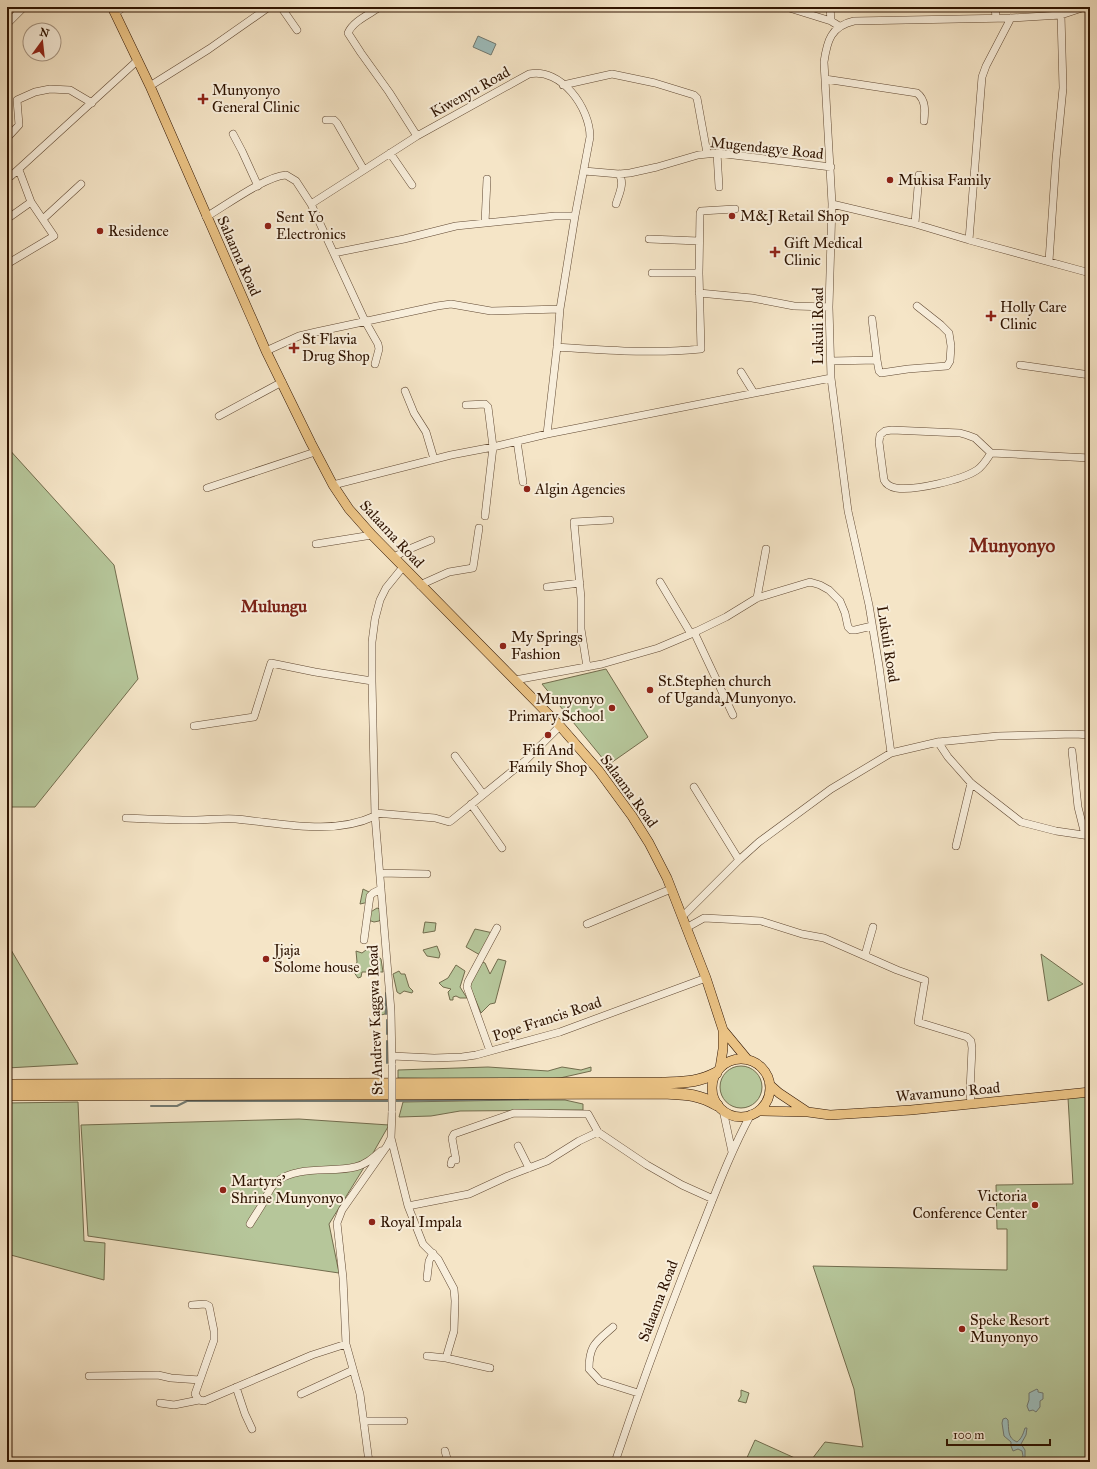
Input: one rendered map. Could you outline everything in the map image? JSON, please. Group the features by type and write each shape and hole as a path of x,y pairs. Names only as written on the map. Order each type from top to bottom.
{"highway":[{"path":"7,1085 662,1083 691,1082 704,1079 718,1070"},
{"path":"7,1095 664,1093 691,1094 706,1098 720,1107"}],"main road":[{"name":"Salaama Road","path":"114,10 150,86 206,217 266,351 315,452 333,485 349,509 372,535 560,726 599,770 632,816 649,843 671,889 706,978 723,1030 723,1050 718,1070"},
{"name":"Salaama Road","path":"723,1030 747,1059"},
{"path":"735,1059 747,1059 755,1063 762,1068 767,1076 770,1085 768,1099 755,1112 737,1116 720,1107 714,1097 712,1089 713,1080 718,1070 724,1064 735,1059"},
{"name":"Wavamuno Road","path":"770,1085 779,1093 808,1112"},
{"name":"Wavamuno Road","path":"755,1112 808,1112 830,1115 971,1104 1090,1092"}],"street":[{"path":"7,24 24,7"},
{"path":"114,10 124,7"},
{"path":"150,86 209,49 269,7"},
{"path":"281,7 297,30"},
{"path":"380,7 360,20 350,29 348,33 389,92 417,136"},
{"path":"786,7 831,21 839,26 846,23 865,20 1011,18 1061,15 1085,7"},
{"path":"830,7 831,21"},
{"path":"996,7 996,18"},
{"path":"1049,261 1056,159 1063,88 1061,15"},
{"path":"969,240 982,78 986,66 1011,18"},
{"name":"Lukuli Road","path":"839,26 829,39 824,62 832,204 829,307 831,378 848,511 869,605 880,666 891,753"},
{"path":"11,176 138,60"},
{"name":"Kiwenyu Road","path":"311,204 417,136 529,74 542,73 550,75 564,85 580,103 588,121 590,137 575,216 560,309 547,434"},
{"path":"564,85 612,74 655,83 694,95 698,102 707,153"},
{"path":"825,79 917,93 920,95 924,104 924,120"},
{"path":"7,138 19,125 17,100 35,92 50,89 70,90 92,103"},
{"path":"326,120 334,120 337,123 364,170"},
{"path":"232,134 242,151 258,186"},
{"path":"717,152 719,188"},
{"name":"Mugendagye Road","path":"584,170 619,174 643,170 707,153 717,152 831,167"},
{"path":"390,153 412,185"},
{"path":"7,264 54,236 31,202 19,170"},
{"path":"616,204 622,183 622,179 619,174"},
{"path":"206,217 274,178 286,175 296,181 311,204 365,321 378,344 379,349 376,364"},
{"path":"915,223 919,175"},
{"path":"485,223 487,179"},
{"path":"43,219 81,184"},
{"path":"7,219 31,202"},
{"path":"832,204 915,223 969,240 1090,273"},
{"path":"557,347 642,352 678,352 701,349 699,241 701,211 735,209"},
{"path":"334,253 404,239 444,228 555,216 575,216"},
{"path":"649,239 699,241"},
{"path":"652,273 699,273"},
{"path":"699,293 752,298 794,306 829,307"},
{"path":"266,351 299,336 449,304 491,311 560,309"},
{"path":"872,320 877,360 879,371 881,373 949,365 951,346 949,333 917,306"},
{"path":"831,361 877,360"},
{"path":"1020,365 1090,375"},
{"path":"741,372 754,393"},
{"path":"333,485 434,459 547,434 831,378"},
{"path":"219,416 282,382"},
{"path":"405,391 414,413 426,432 434,459"},
{"path":"466,405 485,404 488,407 493,447 485,516"},
{"path":"991,453 979,469 965,476 936,484 906,489 894,488 886,484 884,480 879,442 880,435 885,431 892,430 960,433 975,438 991,453 1090,458"},
{"path":"517,441 523,482"},
{"path":"207,488 315,452"},
{"path":"587,667 581,629 580,584 574,522 610,520"},
{"path":"420,584 449,572 473,568 479,528"},
{"path":"316,544 372,535"},
{"path":"394,557 431,540"},
{"path":"757,598 766,548"},
{"name":"St Andrew Kaggwa Road","path":"369,1462 360,1394 346,1344 343,1278 337,1223 342,1210 391,1138 391,1011 375,815 372,681 373,630 377,610 386,588 403,567"},
{"path":"660,582 692,633 733,714"},
{"path":"515,680 587,667 658,648 726,617 757,598 810,582 829,590 840,601 845,613 848,627 851,630 872,626"},
{"path":"547,587 580,584"},
{"path":"194,726 254,717 271,663 372,681"},
{"path":"126,818 196,820 230,819 328,827 364,822 375,815 435,818 449,822 526,760 560,726"},
{"path":"682,917 759,842 831,789 891,753 938,742 998,736 1090,734"},
{"path":"938,742 948,757 971,783 1021,822 1056,831 1087,835 1078,807 1072,751"},
{"path":"455,756 483,794"},
{"path":"956,846 971,783"},
{"path":"694,787 739,860"},
{"path":"471,804 502,848"},
{"path":"380,873 427,874"},
{"path":"364,940 370,896 381,889"},
{"path":"587,924 671,889"},
{"path":"686,928 704,918 761,921 802,934 824,938 897,970 926,980 918,1022 967,1037 971,1041 971,1104"},
{"path":"865,955 873,927"},
{"path":"490,1051 467,987 468,982 497,928"},
{"name":"Pope Francis Road","path":"392,1056 462,1057 476,1055 560,1032 706,978"},
{"path":"720,1107 732,1152"},
{"name":"Salaama Road","path":"615,1462 638,1393 680,1281 732,1152 755,1112"},
{"path":"451,1164 452,1160 456,1160 452,1138 454,1134 514,1113 588,1114 598,1132 647,1165 682,1185 713,1199"},
{"path":"408,1206 469,1194 547,1161 579,1141 598,1132"},
{"path":"391,1138 408,1206 423,1244 434,1253 454,1290 454,1331 446,1358"},
{"path":"250,1224 264,1203 267,1194 276,1182 288,1175 317,1170 354,1167 364,1164 387,1146"},
{"path":"518,1146 530,1168"},
{"path":"427,1278 428,1261 434,1253"},
{"path":"192,1305 205,1304 209,1306 214,1331 214,1340 195,1394 198,1400"},
{"path":"613,1327 593,1347 589,1356 589,1370 594,1377 600,1381 638,1393"},
{"path":"160,1403 174,1404 198,1400 204,1401 312,1355 346,1344"},
{"path":"427,1356 446,1358 490,1368"},
{"path":"301,1394 353,1370"},
{"path":"89,1376 158,1375 171,1378 200,1380"},
{"path":"236,1387 245,1414 252,1429"},
{"path":"364,1421 404,1421"},
{"path":"445,1451 448,1462"}],"green space":[{"path":"7,447 114,565 138,679 35,807 7,807"},
{"path":"606,669 648,737 608,765 542,684"},
{"path":"363,889 369,892 369,902 360,904"},
{"path":"377,908 383,910 384,917 379,921 374,922 368,920 369,913"},
{"path":"425,922 436,923 435,931 423,933"},
{"path":"475,929 493,933 480,955 466,947"},
{"path":"7,943 78,1064 7,1068"},
{"path":"437,946 440,954 439,958 427,956 423,950"},
{"path":"370,947 381,959 383,972 362,972 361,977 358,978 353,971 357,962 356,951 362,953"},
{"path":"1041,954 1083,984 1048,1001"},
{"path":"498,959 506,961 495,1003 490,1004 481,1013 468,982 480,961 485,963 490,974"},
{"path":"456,965 465,971 460,987 467,998 460,998 456,996 453,997 453,1000 450,1000 448,992 451,989 443,987 439,983 448,978"},
{"path":"399,971 401,974 405,974 409,987 413,991 412,993 404,991 400,994 397,992 393,974"},
{"path":"386,1004 385,1014 381,1015 375,1011 377,1006"},
{"path":"737,1066 745,1066 756,1072 762,1083 762,1091 756,1102 745,1108 737,1108 726,1102 720,1091 720,1083 726,1072"},
{"path":"488,1067 548,1071 562,1067 581,1070 591,1067 591,1071 560,1078 531,1080 398,1078 398,1070"},
{"name":"Speke Resort Munyonyo","path":"1090,1096 1090,1462 745,1462 755,1440 797,1459 812,1459 825,1442 863,1447 854,1389 813,1266 1007,1270 1007,1229 997,1229 996,1185 1073,1184 1068,1098"},
{"path":"565,1100 583,1104 583,1110 460,1111 431,1116 399,1117 403,1102"},
{"path":"78,1102 84,1241 105,1243 104,1280 7,1254 7,1103"},
{"path":"299,1119 389,1125 329,1224 339,1273 88,1236 81,1125"},
{"path":"741,1390 749,1393 746,1403 738,1401 741,1396"}],"water":[{"path":"478,36 496,44 491,55 473,47"},
{"path":"1037,1389 1038,1392 1043,1393 1043,1399 1040,1401 1040,1407 1036,1412 1033,1410 1029,1411 1027,1406 1029,1393"},
{"path":"1006,1418 1008,1420 1010,1436 1017,1442 1023,1434 1025,1428 1027,1428 1026,1435 1021,1444 1025,1450 1025,1462 1020,1462 1023,1456 1022,1451 1018,1449 1013,1451 1011,1442 1004,1436 1002,1423 1003,1419"}],"waterway":[{"path":"386,993 386,1014"},
{"path":"387,1020 387,1034"},
{"path":"387,1041 387,1063"},
{"path":"394,1101 528,1099"},
{"path":"151,1106 177,1106 187,1101 390,1101"}],"place":[{"name":"Munyonyo General Clinic","path":"203,99"},
{"name":"Mukisa Family","path":"890,180"},
{"name":"M&J Retail Shop","path":"732,216"},
{"name":"Sent Yo Electronics","path":"268,226"},
{"name":"Residence","path":"100,231"},
{"name":"Gift Medical Clinic","path":"775,252"},
{"name":"Holly Care Clinic","path":"991,316"},
{"name":"St Flavia Drug Shop","path":"294,348"},
{"name":"Algin Agencies","path":"527,489"},
{"name":"My Springs Fashion","path":"503,646"},
{"name":"St.Stephen church of Uganda,Munyonyo.","path":"650,690"},
{"name":"Munyonyo Primary School","path":"612,708"},
{"name":"Fifi And Family Shop","path":"548,735"},
{"name":"Jjaja Solome house","path":"266,959"},
{"name":"Martyrs' Shrine Munyonyo","path":"223,1190"},
{"name":"Victoria Conference Center","path":"1035,1205"},
{"name":"Royal Impala","path":"372,1222"},
{"name":"Speke Resort Munyonyo","path":"962,1329"}],"district":[{"name":"Munyonyo","path":"1012,545"},
{"name":"Mulungu","path":"274,606"}]}
